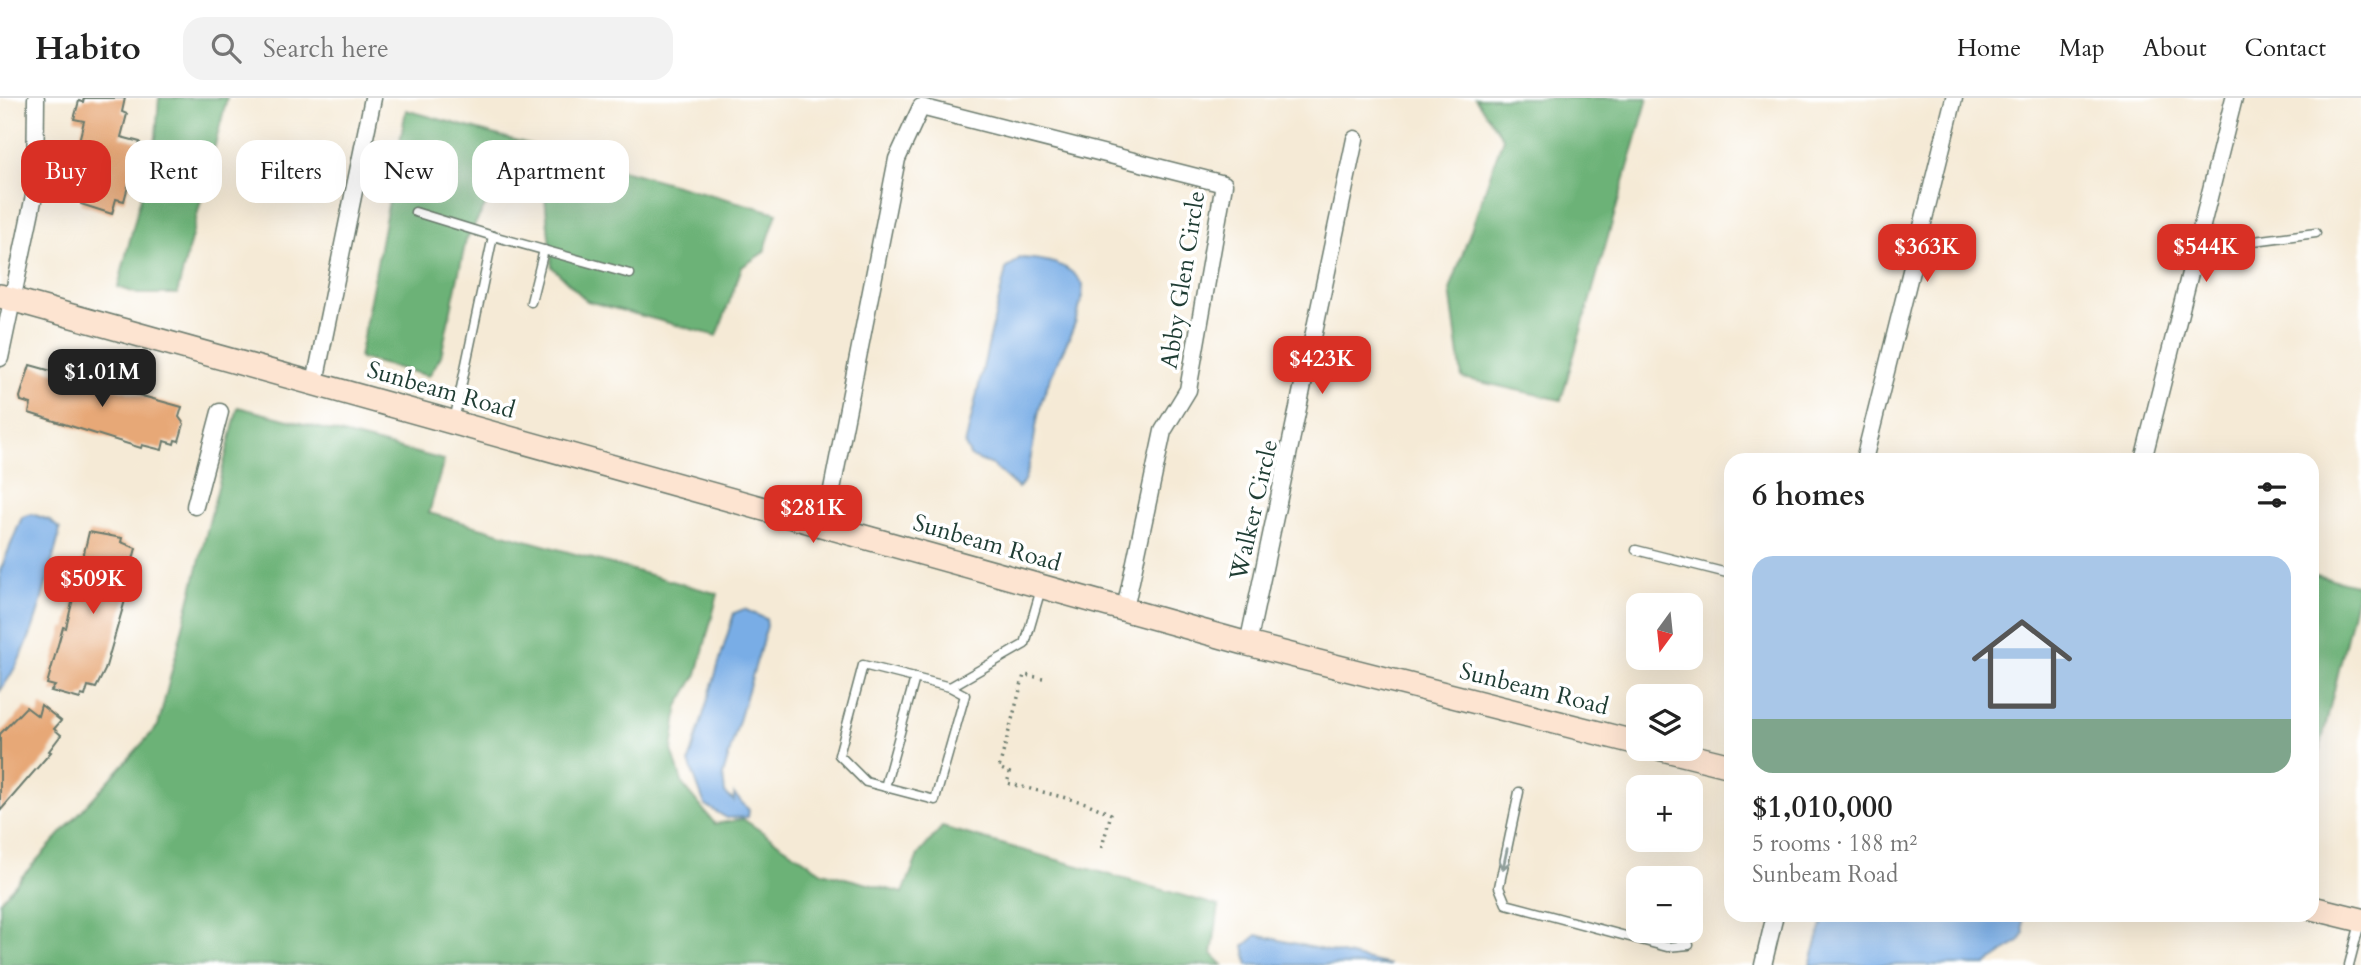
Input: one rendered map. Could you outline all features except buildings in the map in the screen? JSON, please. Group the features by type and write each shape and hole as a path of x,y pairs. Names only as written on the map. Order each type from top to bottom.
{"street":[{"path":"0,358 6,298 35,191 36,98"},
{"path":"315,382 373,98"},
{"path":"1866,453 1954,98"},
{"path":"2145,453 2234,98"},
{"name":"Abby Glen Circle","path":"825,525 897,159 921,107 1224,184 1188,390 1163,431 1125,609"},
{"name":"Walker Circle","path":"1248,643 1355,139"},
{"name":"Sunbeam Road","path":"6,298 1248,643 1626,740"},
{"path":"195,506 220,412"},
{"path":"1703,759 1724,764"},
{"path":"2319,910 2361,920"},
{"path":"1763,965 1773,922"}],"lane":[{"path":"415,212 630,274"},
{"path":"2201,231 2254,241 2316,233"},
{"path":"454,421 493,236"},
{"path":"531,302 544,250"},
{"path":"1636,550 1724,573"},
{"path":"950,687 1026,644 1041,586"},
{"path":"863,664 950,687 965,695 935,800 866,782 839,755 863,664"},
{"path":"885,787 915,678"},
{"path":"1519,792 1499,887 1506,904 1667,947 1689,945"},
{"path":"2349,965 2361,920"}],"path":[{"path":"1043,678 1024,675 999,768 1010,773 1007,783 1086,803 1111,814 1101,850"}],"green space":[{"path":"159,98 227,98 216,140 155,140"},
{"path":"1475,98 1648,98 1561,400 1462,378 1450,290 1503,138"},
{"path":"406,110 514,140 472,140 472,203 487,203 466,240 441,356 429,376 359,358 388,203 458,203 458,140 400,140"},
{"path":"629,172 777,213 764,252 742,267 717,336 587,301 552,267 546,203 629,203"},
{"path":"139,203 200,203 177,294 138,294 118,287"},
{"path":"238,407 444,460 429,513 718,594 697,674 678,706 672,750 683,785 715,824 743,819 822,872 903,893 918,855 942,827 1219,906 1212,954 1223,965 0,965 0,901 158,726"},
{"path":"2319,576 2359,586 2319,753"}],"water":[{"path":"1020,258 1064,267 1083,285 1077,317 1045,391 1026,475 1018,488 992,465 971,457 965,445 1006,269"},
{"path":"32,514 49,520 60,529 29,637 12,674 0,691 0,571 22,517"},
{"path":"744,609 766,619 767,626 723,775 725,793 734,801 734,794 749,810 748,817 727,818 705,805 689,762 734,613"},
{"path":"1823,922 2023,922 2024,934 2020,941 1986,965 1810,965"},
{"path":"1257,935 1390,965 1248,965 1244,946"}]}
